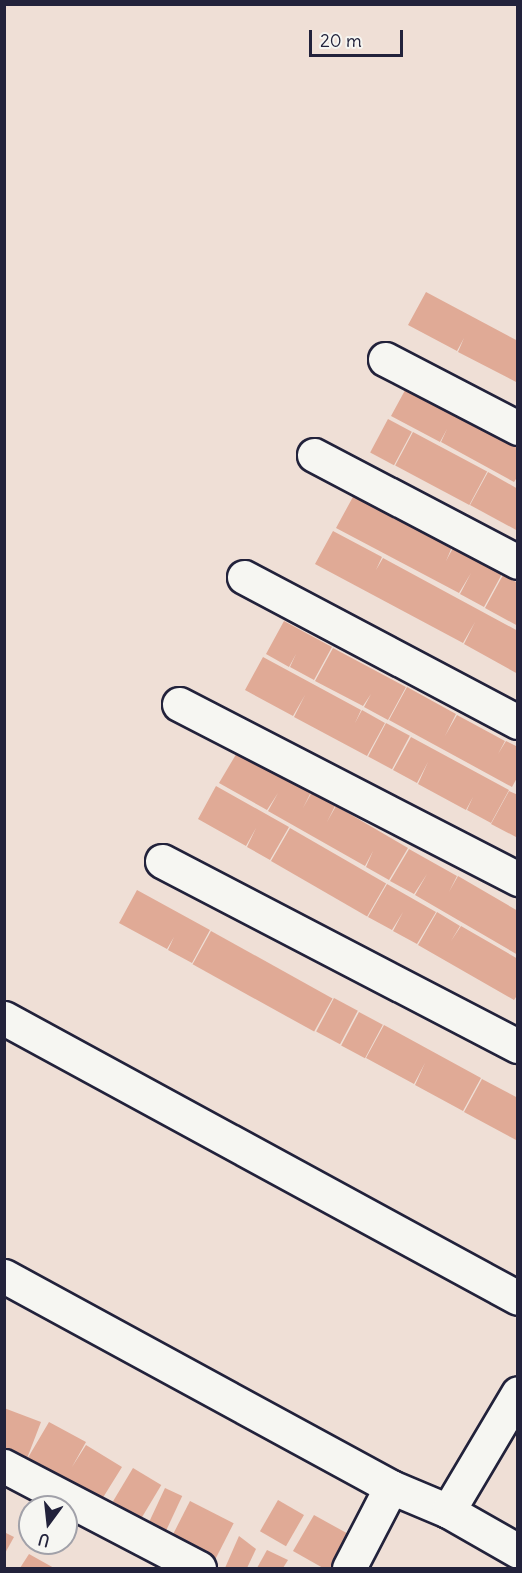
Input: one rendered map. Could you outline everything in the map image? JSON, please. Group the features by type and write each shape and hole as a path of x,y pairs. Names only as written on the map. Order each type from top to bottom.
{"street":[{"path":"385,359 518,428"},
{"path":"314,455 518,562"},
{"path":"244,577 518,722"},
{"path":"179,704 518,879"},
{"path":"162,861 518,1046"},
{"path":"4,1018 518,1298"},
{"path":"4,1276 391,1487 448,1511 518,1551"},
{"path":"448,1511 518,1393"},
{"path":"4,1466 199,1569"},
{"path":"349,1569 391,1487"}],"building":[{"path":"426,292 518,341 518,383 458,352 464,338 457,351 408,325"},
{"path":"409,383 518,441 518,476 514,482 441,442 447,429 440,442 391,416"},
{"path":"388,419 412,432 394,465 370,453"},
{"path":"413,432 487,471 469,505 395,466"},
{"path":"488,472 518,489 518,531 470,505"},
{"path":"354,495 452,547 446,561 453,548 502,574 484,607 460,594 471,573 459,593 336,528"},
{"path":"333,531 382,557 376,570 383,558 518,631 518,674 464,644 475,622 463,643 315,564"},
{"path":"503,575 518,583 518,626 485,608"},
{"path":"284,621 332,647 314,680 290,667 296,654 289,667 266,654"},
{"path":"333,648 406,687 388,720 364,707 371,694 363,706 315,681"},
{"path":"263,657 361,710 355,723 362,710 385,723 367,756 294,717 305,695 293,716 245,690"},
{"path":"407,687 456,714 445,736 457,715 505,741 498,754 506,741 518,747 518,776 512,787 389,720"},
{"path":"386,723 410,736 392,769 368,757"},
{"path":"411,737 509,790 491,823 467,810 473,797 466,810 418,784 428,762 417,783 393,770"},
{"path":"238,751 311,792 303,808 312,792 335,806 327,822 336,806 408,848 389,880 366,867 373,851 365,866 268,811 278,793 267,810 219,783"},
{"path":"216,786 289,827 270,860 247,847 256,828 246,846 198,819"},
{"path":"509,791 518,795 516,837 491,824"},
{"path":"290,828 386,884 367,916 271,861"},
{"path":"409,849 457,876 449,892 458,876 518,911 518,955 415,895 427,874 414,894 390,881"},
{"path":"387,884 436,912 417,944 393,931 403,912 392,930 368,917"},
{"path":"137,890 210,930 192,963 168,950 174,937 167,949 119,923"},
{"path":"437,912 460,926 451,941 461,926 518,959 518,994 514,1000 418,945"},
{"path":"211,931 333,998 314,1032 193,964"},
{"path":"334,998 358,1011 340,1044 316,1032"},
{"path":"359,1012 383,1025 365,1058 341,1046"},
{"path":"384,1025 481,1078 463,1111 415,1085 425,1063 414,1084 366,1058"},
{"path":"482,1079 518,1098 518,1141 464,1112"},
{"path":"4,1408 41,1422 26,1461 4,1453"},
{"path":"49,1422 86,1442 72,1467 86,1445 122,1467 99,1504 26,1461"},
{"path":"133,1468 161,1485 141,1518 113,1501"},
{"path":"165,1488 182,1496 164,1535 147,1527"},
{"path":"278,1500 304,1515 286,1546 260,1531"},
{"path":"190,1501 234,1523 213,1564 169,1542"},
{"path":"314,1515 361,1541 346,1568 323,1568 293,1551"},
{"path":"4,1532 14,1537 4,1555"},
{"path":"239,1536 256,1549 247,1568 225,1568"},
{"path":"267,1550 288,1560 283,1568 257,1568"},
{"path":"28,1555 31,1555 54,1568 20,1568"}]}
